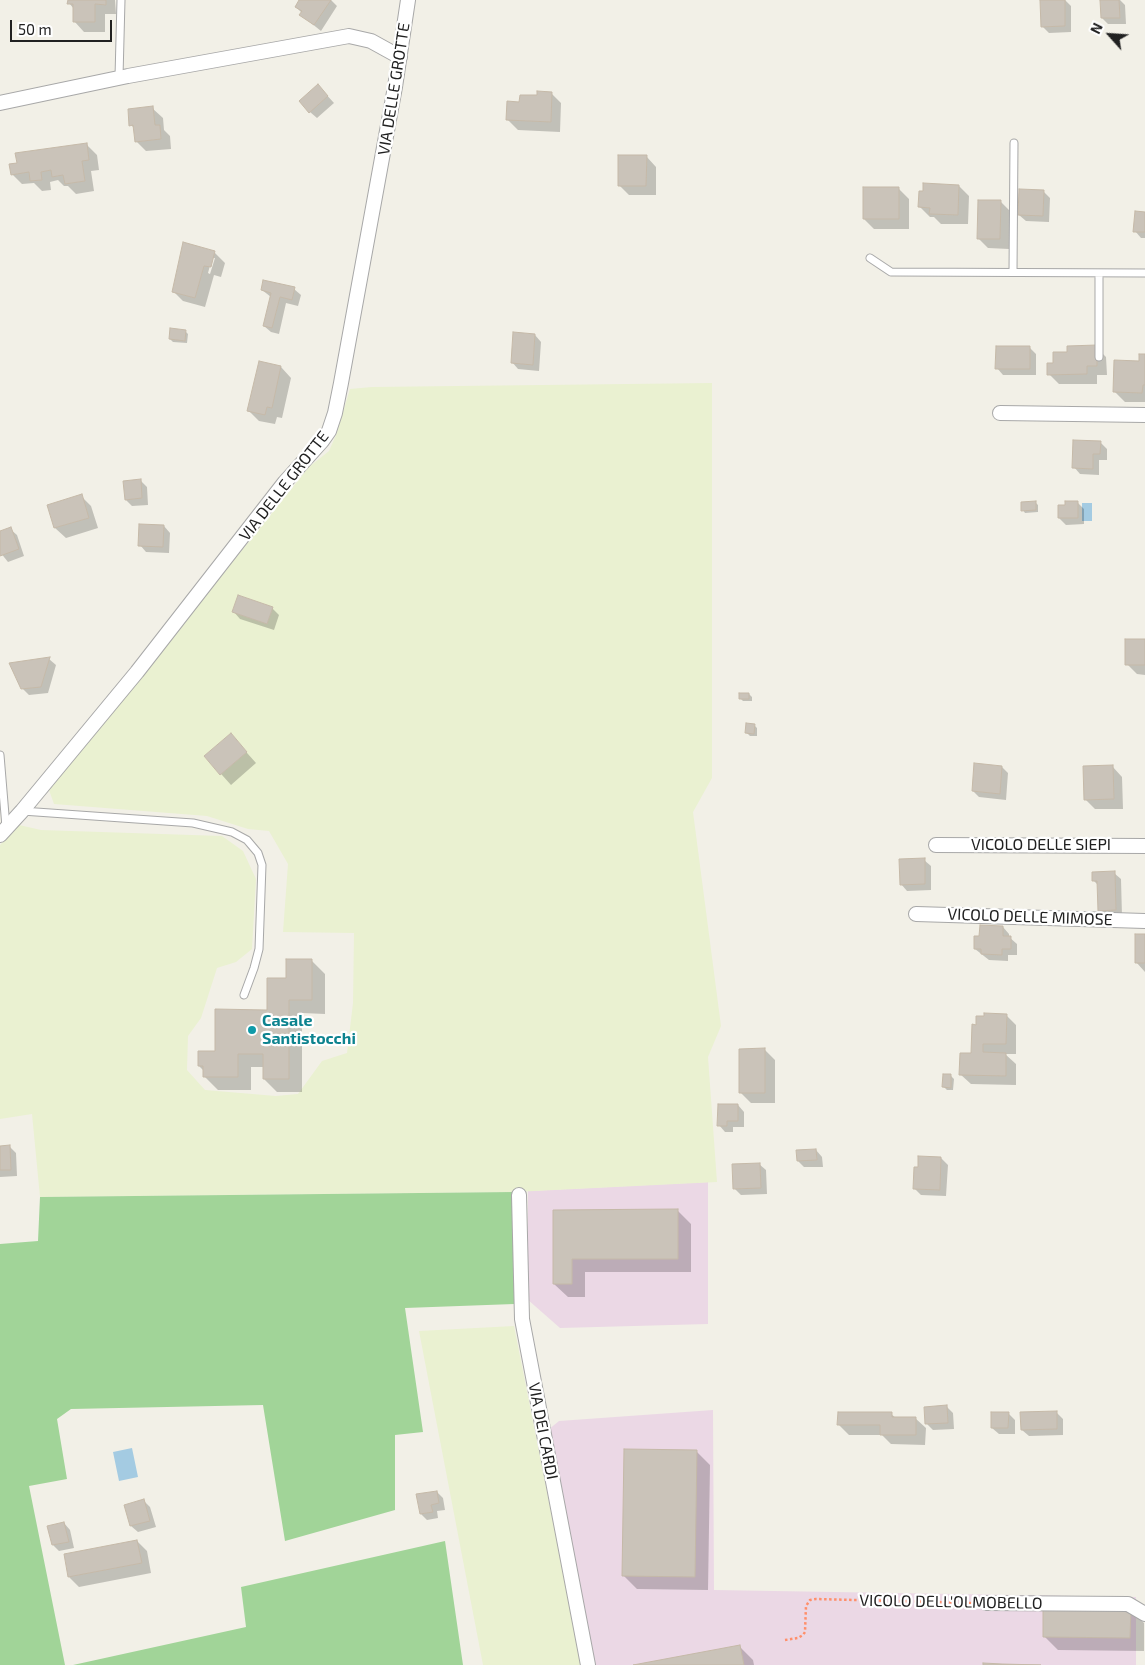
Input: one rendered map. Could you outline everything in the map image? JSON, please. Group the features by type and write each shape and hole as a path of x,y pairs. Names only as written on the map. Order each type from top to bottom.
{"street":[{"name":"VIA DELLE GROTTE","path":"3,832 138,672 280,489 322,441 328,431 335,413 340,391 400,58 408,0"},
{"path":"0,103 119,77 349,36 371,41 400,58"},
{"path":"1000,414 1145,415"},
{"name":"VICOLO DELLE SIEPI","path":"936,845 1145,846"},
{"name":"VICOLO DELLE MIMOSE","path":"916,914 1145,921"},
{"name":"VIA DEI CARDI","path":"519,1195 522,1319 588,1665"},
{"name":"VICOLO DELL'OLMOBELLO","path":"986,1603 1128,1604 1145,1614"}],"lane":[{"path":"119,77 121,0"},
{"path":"1014,143 1014,272"},
{"path":"870,258 891,272 1145,273"},
{"path":"1099,273 1099,357"},
{"path":"0,755 3,832"},
{"path":"22,811 193,823 220,828 247,840 258,853 262,865 259,949 252,977 244,995"}],"path":[{"name":"VICOLO DELL'OLMOBELLO","path":"785,1640 798,1638 803,1635 806,1606 810,1600 986,1603"}],"shaded area":[{"path":"708,1182 708,1324 560,1328 527,1299 528,1191"},
{"path":"713,1410 714,1590 1136,1597 1136,1665 589,1665 548,1430 559,1421"}],"green space":[{"path":"712,383 712,778 693,812 721,1026 708,1057 717,1182 514,1192 40,1197 32,1114 0,1119 0,845 19,825 41,830 222,836 243,851 256,879 252,949 236,962 217,968 201,1018 188,1036 187,1070 205,1090 276,1096 298,1094 322,1061 347,1053 353,1003 354,933 283,932 288,864 269,831 248,829 207,816 54,804 49,790 309,467 329,451 350,389 372,387","holes":["238,595 273,607 267,624 232,612","231,733 247,752 220,775 204,756"]},
{"path":"514,1192 514,1304 405,1308 423,1432 395,1435 395,1510 285,1541 263,1405 71,1409 57,1419 67,1479 29,1486 65,1665 0,1665 0,1244 38,1241 40,1197"},
{"path":"514,1326 581,1665 483,1665 419,1331"},
{"path":"445,1541 463,1665 73,1665 246,1627 241,1587"}],"water":[{"path":"1082,503 1092,503 1092,521 1082,521"},
{"path":"132,1448 138,1477 119,1481 113,1452"}],"building":[{"path":"68,0 106,0 106,5 95,4 95,22 73,22 73,4 67,4"},
{"path":"299,0 331,0 314,25 299,15 302,11 295,7"},
{"path":"1040,0 1065,0 1065,26 1041,27"},
{"path":"1100,0 1119,0 1120,18 1101,18"},
{"path":"318,84 328,96 309,113 299,101"},
{"path":"537,91 552,92 551,122 506,120 507,101 519,102 520,95 537,95"},
{"path":"153,106 155,125 160,125 161,139 135,142 133,125 129,126 128,109"},
{"path":"87,143 89,160 82,161 85,181 65,184 63,175 52,177 51,170 41,172 42,180 30,181 29,172 11,175 9,164 17,163 15,153"},
{"path":"618,155 647,155 646,186 618,186"},
{"path":"923,183 959,185 958,215 929,214 930,208 918,207 919,191 923,191"},
{"path":"863,187 899,187 899,219 863,219"},
{"path":"1019,189 1044,190 1043,216 1018,215"},
{"path":"978,200 1001,200 1000,239 977,239"},
{"path":"1135,211 1145,212 1145,232 1133,232"},
{"path":"183,242 215,251 211,267 204,266 195,298 172,292"},
{"path":"263,280 295,287 292,300 280,297 272,328 263,326 271,293 261,290"},
{"path":"170,328 186,330 185,341 169,339"},
{"path":"513,332 535,334 533,365 511,363"},
{"path":"1097,345 1097,366 1087,366 1087,374 1047,375 1047,363 1053,363 1053,352 1067,352 1067,346"},
{"path":"996,346 1030,346 1030,369 995,369"},
{"path":"1139,354 1145,354 1145,385 1143,385 1142,393 1113,392 1114,360 1139,361"},
{"path":"259,361 281,366 272,408 267,407 265,415 247,411"},
{"path":"1073,440 1101,441 1100,454 1093,454 1093,469 1072,468"},
{"path":"141,479 142,498 125,500 123,481"},
{"path":"82,494 89,518 54,528 47,505"},
{"path":"1036,501 1036,510 1021,511 1021,502"},
{"path":"1065,501 1078,501 1078,518 1058,518 1058,505 1065,505"},
{"path":"139,524 164,525 163,547 138,546"},
{"path":"11,527 19,549 0,556 0,531"},
{"path":"238,595 273,607 267,624 232,612"},
{"path":"1125,639 1145,639 1145,665 1125,665"},
{"path":"50,657 41,687 21,689 9,663"},
{"path":"739,693 749,693 749,699 739,699"},
{"path":"746,723 755,724 754,734 745,733"},
{"path":"231,733 247,752 220,775 204,756"},
{"path":"974,763 1002,766 1000,794 972,791"},
{"path":"1113,765 1114,799 1084,800 1083,766"},
{"path":"925,858 925,884 900,885 899,859"},
{"path":"1115,871 1116,910 1098,911 1097,881 1092,881 1092,872"},
{"path":"980,925 1003,926 1003,936 1011,936 1011,949 1002,949 1002,955 981,954 981,949 974,949 974,936 979,936"},
{"path":"1135,934 1145,934 1145,963 1135,963"},
{"name":"Casale Santistocchi","path":"286,959 312,959 312,1000 289,1000 289,1079 263,1079 263,1054 238,1054 238,1077 203,1077 203,1066 198,1066 198,1051 215,1051 215,1009 267,1010 267,978 286,978"},
{"path":"984,1013 1007,1014 1006,1044 983,1044 983,1052 1006,1053 1006,1076 959,1075 960,1053 971,1053 972,1024 976,1025 976,1016 984,1016"},
{"path":"765,1048 765,1093 739,1093 739,1049"},
{"path":"943,1074 951,1074 951,1088 942,1087"},
{"path":"718,1104 738,1104 738,1121 727,1121 727,1126 717,1126"},
{"path":"10,1145 11,1170 0,1170 0,1146"},
{"path":"816,1149 817,1160 797,1161 796,1150"},
{"path":"918,1156 941,1157 940,1190 913,1189 914,1167 918,1167"},
{"path":"760,1163 761,1188 733,1189 732,1164"},
{"path":"678,1209 678,1259 572,1259 572,1284 553,1284 553,1210"},
{"path":"947,1405 948,1423 925,1424 924,1407"},
{"path":"1057,1411 1057,1429 1021,1430 1020,1412"},
{"path":"838,1412 892,1412 892,1417 916,1417 916,1435 880,1435 880,1425 837,1425"},
{"path":"991,1412 1009,1412 1008,1428 991,1428"},
{"path":"624,1449 697,1450 695,1577 622,1576"},
{"path":"437,1491 439,1503 431,1505 433,1512 420,1514 416,1494"},
{"path":"144,1499 150,1521 130,1526 124,1505"},
{"path":"64,1522 69,1542 52,1545 47,1526"},
{"path":"137,1540 142,1563 68,1577 64,1554"},
{"path":"1043,1607 1131,1608 1130,1638 1043,1637"},
{"path":"740,1645 744,1665 633,1665"},
{"path":"983,1663 1002,1664 1041,1665 983,1665"}],"place":[{"name":"Casale Santistocchi","path":"252,1030"}]}
